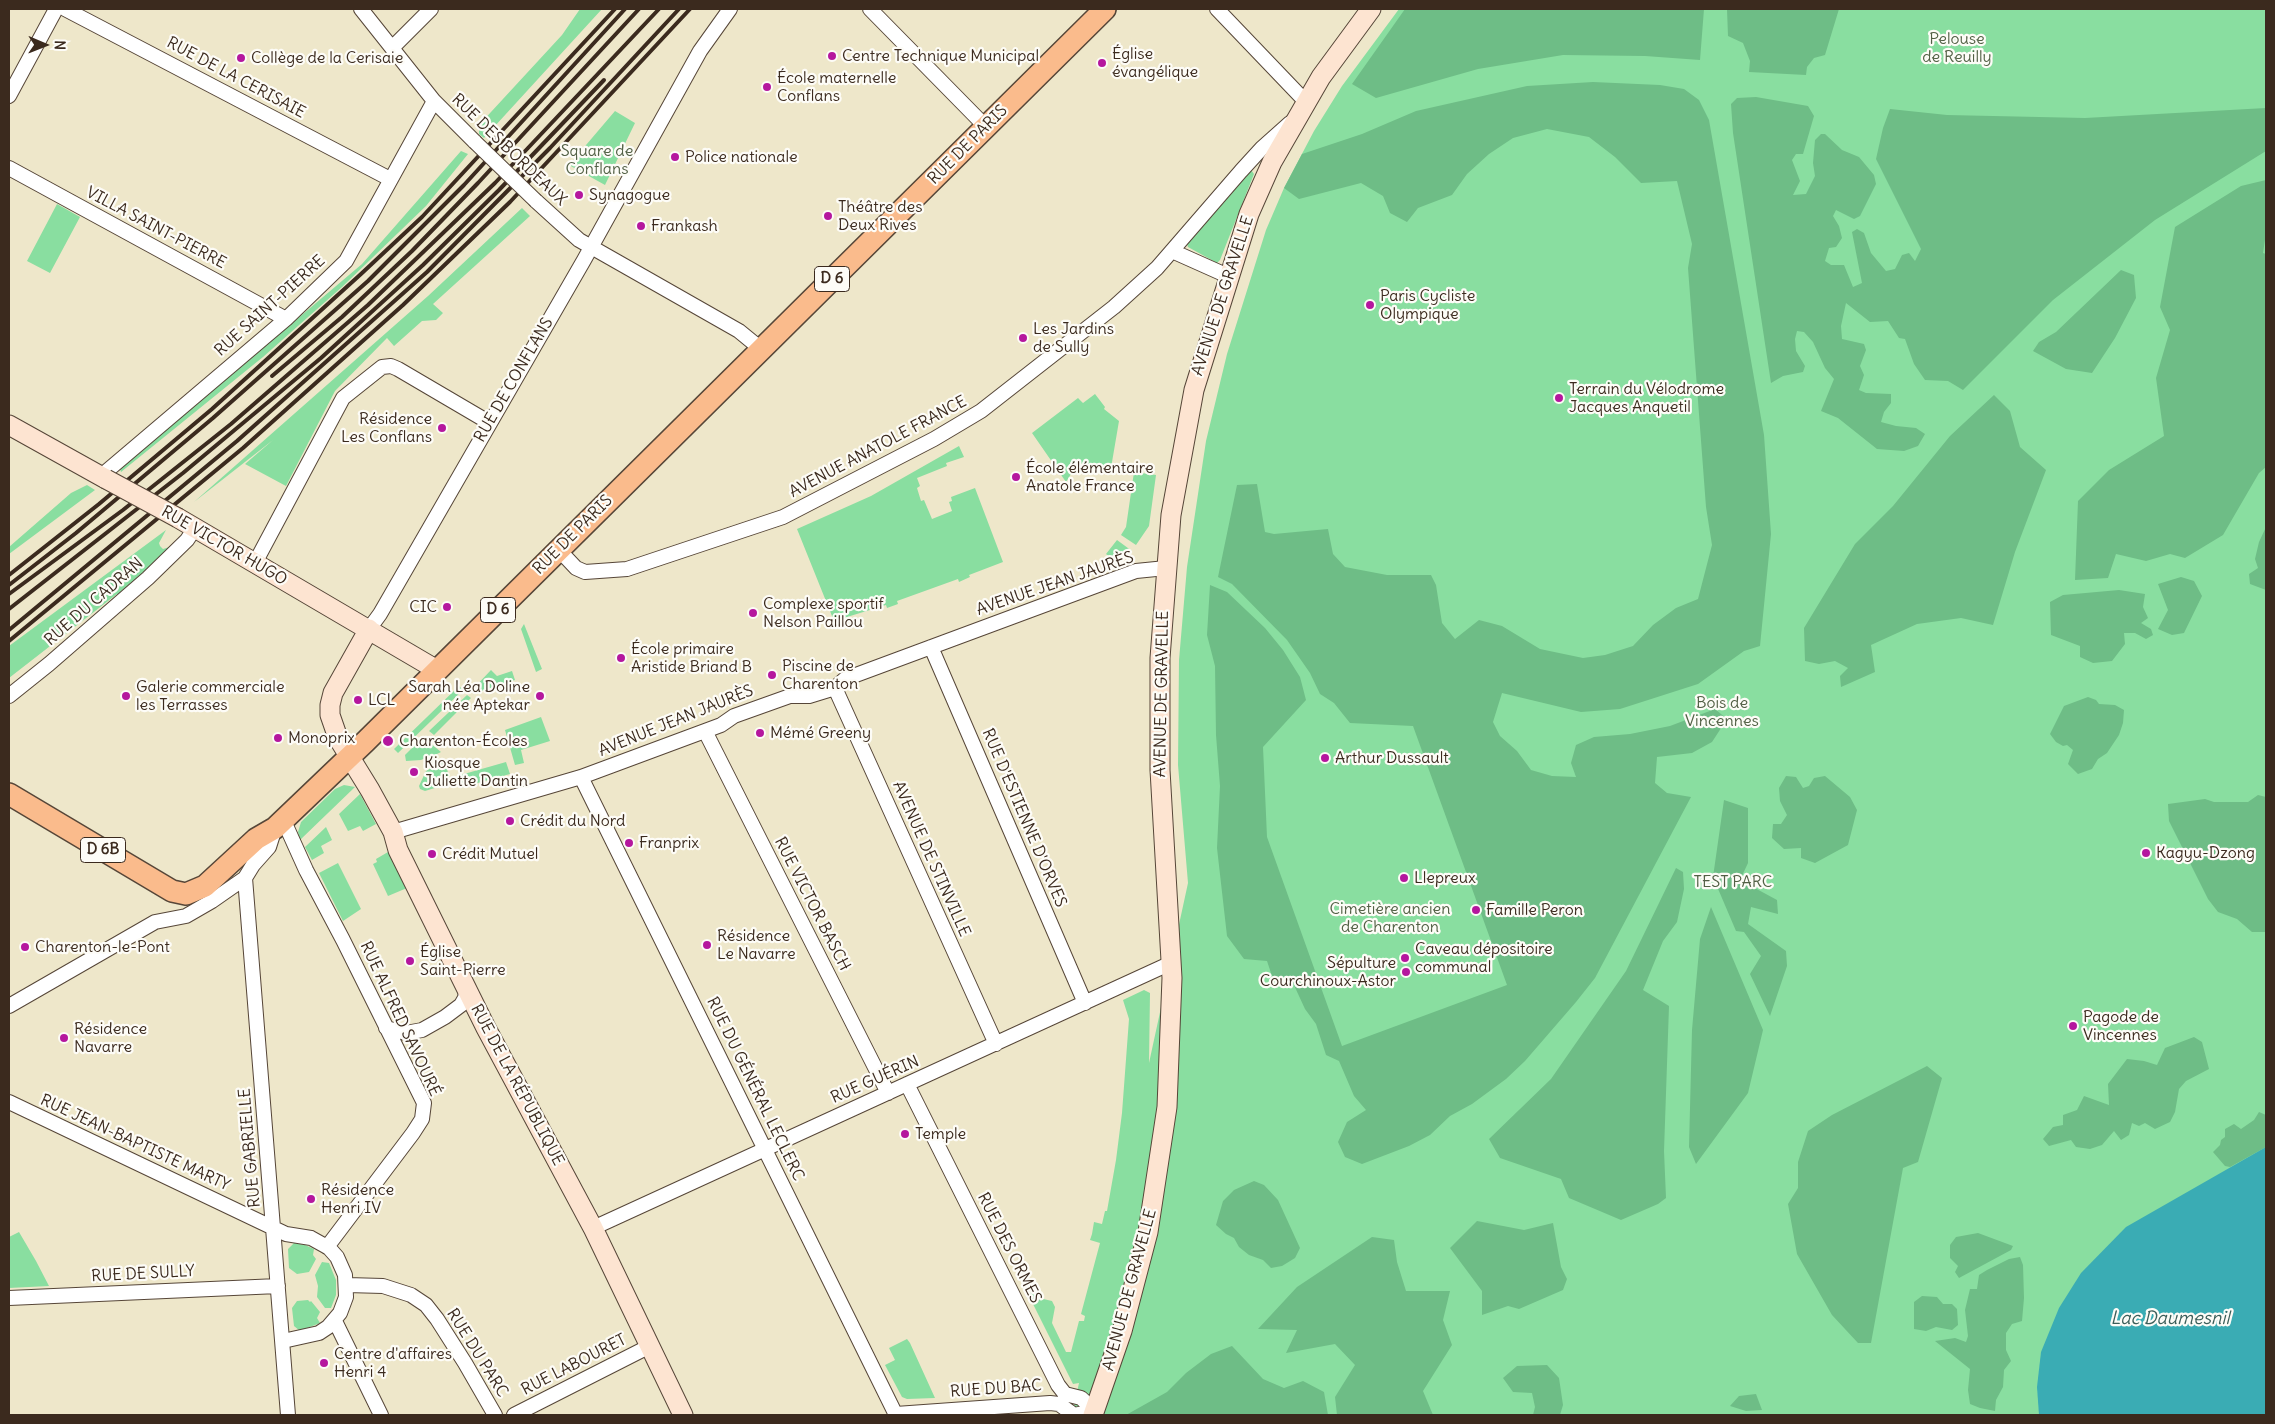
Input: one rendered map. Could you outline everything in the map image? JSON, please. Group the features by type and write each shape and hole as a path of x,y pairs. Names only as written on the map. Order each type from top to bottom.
{"main road":[{"name":"RUE DE PARIS","path":"279,823 559,550 1105,9"},
{"name":"D 6B","path":"9,794 172,891 180,893 193,893 205,886 256,839 279,823"}],"street":[{"path":"9,96 56,9"},
{"name":"RUE DE LA CERISAIE","path":"65,9 390,179"},
{"name":"RUE DES BORDEAUX","path":"361,9 434,101 564,228 590,246 739,331 761,349"},
{"path":"392,48 431,9"},
{"name":"RUE DE CONFLANS","path":"348,756 333,724 330,705 333,693 490,422 700,51 730,9"},
{"path":"1217,9 1301,109"},
{"name":"AVENUE DE GRAVELLE","path":"1094,1413 1122,1331 1152,1210 1167,1107 1171,963 1160,770 1160,658 1171,515 1194,390 1267,155 1301,109 1339,49 1370,9"},
{"path":"877,11 986,127"},
{"name":"RUE SAINT-PIERRE","path":"103,477 286,319 346,261 434,101"},
{"name":"AVENUE ANATOLE FRANCE","path":"559,550 576,568 585,572 627,569 783,517 934,439 981,411 1114,307 1157,268 1267,155"},
{"name":"VILLA SAINT-PIERRE","path":"9,168 286,319"},
{"path":"1172,251 1228,276"},
{"path":"256,563 343,398 382,367 391,366 398,369 490,422"},
{"name":"RUE VICTOR HUGO","path":"9,425 196,528 437,670"},
{"name":"RUE DU CADRAN","path":"9,696 148,578 187,540 196,528"},
{"name":"AVENUE JEAN JAURÈS","path":"393,832 581,777 721,726 734,716 790,696 800,697 835,688 845,679 1136,572 1166,568"},
{"name":"RUE D'ESTIENNE D'ORVES","path":"931,647 1085,1003"},
{"name":"AVENUE DE STINVILLE","path":"835,688 996,1044"},
{"name":"RUE VICTOR BASCH","path":"705,731 888,1093"},
{"name":"RUE DE LA RÉPUBLIQUE","path":"348,756 370,790 393,832 398,850 466,987 593,1228 683,1415"},
{"name":"RUE DU GÉNÉRAL LECLERC","path":"581,777 896,1415"},
{"name":"RUE DE PARIS","path":"9,1006 155,922 186,916 212,901 245,878 253,865 269,847 279,823"},
{"name":"RUE ALFRED SAVOURÉ","path":"279,823 343,940 424,1103 422,1120 327,1247"},
{"name":"RUE GABRIELLE","path":"245,878 288,1415"},
{"name":"RUE GUÉRIN","path":"593,1228 1171,963"},
{"path":"386,1028 406,1032 422,1030 446,1017 461,1005 465,998 466,987"},
{"name":"RUE DES ORMES","path":"907,1084 1058,1397"},
{"name":"RUE JEAN-BAPTISTE MARTY","path":"9,1102 286,1234 311,1238 327,1247"},
{"path":"283,1341 319,1334 335,1321 344,1305 347,1285 342,1266 327,1247"},
{"name":"RUE DU PARC","path":"347,1285 383,1286 411,1295 426,1305 460,1355 495,1415"},
{"name":"RUE DE SULLY","path":"9,1298 278,1286"},
{"path":"335,1321 381,1415"},
{"name":"RUE LABOURET","path":"514,1415 650,1346"},
{"path":"1058,1397 1070,1396 1081,1398 1094,1413"},
{"name":"RUE DU BAC","path":"896,1415 1058,1397"}],"green space":[{"path":"580,9 602,9 484,138 479,134 479,125 562,35"},
{"name":"Bois de Vincennes","path":"1399,9 2266,9 2266,1415 1072,1415 1079,1383 1073,1384 1028,1294 1036,1290 1039,1298 1052,1301 1055,1307 1052,1323 1066,1352 1071,1352 1079,1321 1084,1321 1085,1316 1081,1314 1100,1243 1090,1240 1094,1222 1102,1224 1105,1211 1107,1211 1116,1160 1122,1113 1129,1019 1123,1000 1144,990 1150,993 1149,1063 1188,883 1178,765 1179,660 1187,567 1206,441 1227,354 1266,230 1284,188 1314,131 1342,86"},
{"path":"1405,9 1704,9 1700,60 1645,56 1563,55 1478,69 1376,98 1352,84"},
{"path":"1727,9 1839,9 1825,55 1814,58 1807,67 1806,75 1749,72 1750,61 1743,43 1728,36"},
{"path":"1593,82 1660,85 1684,89 1699,100 1709,120 1764,435 1771,534 1760,646 1744,651 1698,684 1620,709 1581,712 1502,693 1493,722 1500,736 1517,751 1531,770 1552,776 1576,777 1571,763 1576,745 1594,737 1630,734 1670,726 1715,709 1727,719 1712,742 1692,753 1657,757 1655,783 1667,793 1691,797 1595,978 1576,1002 1525,1061 1506,1079 1472,1104 1450,1116 1430,1135 1409,1146 1362,1164 1345,1157 1338,1142 1347,1122 1366,1110 1354,1096 1339,1061 1326,1055 1316,1024 1305,1009 1293,983 1273,979 1267,961 1244,959 1227,936 1217,848 1220,786 1216,735 1215,666 1207,635 1210,585 1227,592 1265,628 1283,650 1300,677 1306,700 1263,747 1267,837 1342,1046 1507,985 1413,726 1350,723 1334,703 1320,694 1310,673 1287,640 1232,584 1218,577 1237,485 1257,484 1265,532 1274,534 1328,529 1333,554 1345,567 1387,575 1431,575 1436,585 1442,623 1455,639 1479,620 1502,626 1540,649 1583,658 1605,655 1633,646 1653,625 1676,608 1698,599 1712,545 1706,507 1688,268 1692,244 1677,181 1641,183 1615,157 1589,137 1547,129 1513,138 1489,154 1467,174 1452,195 1418,208 1407,222 1390,213 1383,196 1361,183 1299,199 1284,188 1302,154 1362,134 1416,111 1527,86"},
{"path":"1756,97 1808,106 1814,116 1803,154 1796,154 1792,160 1800,181 1793,195 1806,194 1815,176 1813,163 1815,140 1821,134 1825,134 1842,150 1859,157 1874,175 1876,184 1860,216 1854,219 1836,210 1833,216 1839,226 1842,238 1836,247 1829,248 1825,261 1831,265 1844,265 1853,287 1862,283 1852,232 1857,229 1864,233 1871,253 1886,271 1895,269 1902,255 1909,253 1915,261 1921,249 1876,159 1883,128 1890,109 1947,115 2085,118 2266,108 2266,151 2155,220 2053,300 1963,390 1948,381 1925,380 1914,364 1905,339 1899,338 1888,321 1870,322 1846,303 1841,326 1842,339 1864,344 1866,350 1860,366 1864,375 1859,390 1866,393 1891,394 1891,403 1884,412 1881,422 1916,428 1925,434 1918,446 1904,451 1877,449 1838,418 1821,411 1834,379 1825,368 1813,342 1804,332 1797,331 1795,339 1796,351 1805,366 1803,372 1783,376 1771,383 1733,133 1731,104 1737,98"},
{"name":"Square de Conflans","path":"615,111 635,123 605,185 569,165"},
{"path":"461,151 468,154 426,206 342,287 263,357 121,472 120,469 362,264"},
{"path":"1251,170 1254,174 1220,260 1217,263 1188,247 1187,244"},
{"path":"2266,180 2266,233 2263,253 2266,254 2266,467 2259,473 2223,535 2185,558 2170,554 2146,561 2116,554 2108,578 2075,580 2078,501 2109,470 2164,436 2156,378 2170,330 2160,307 2175,227 2241,186"},
{"path":"57,204 80,217 50,273 27,261"},
{"path":"522,208 530,216 433,304 443,313 436,320 422,321 394,346 387,338 335,391 286,486 245,464 273,440 194,502 428,296"},
{"path":"2121,270 2134,275 2136,298 2115,338 2092,373 2066,369 2033,351 2039,342 2056,332"},
{"path":"1095,394 1105,407 1104,409 1119,421 1111,468 1078,463 1066,482 1032,433 1078,398 1083,403"},
{"path":"1994,395 2010,411 2020,447 2046,470 2015,552 1993,625 1961,618 1917,624 1871,645 1875,672 1841,687 1840,676 1848,668 1835,661 1819,664 1805,661 1804,628 1855,544 1893,506 1950,436"},
{"path":"959,446 964,457 946,463 947,466 917,478 920,486 917,488 921,501 924,500 932,519 952,511 949,502 952,501 951,497 975,488 1003,562 969,575 970,577 959,582 958,579 897,601 898,604 887,608 886,605 834,621 797,529 871,496"},
{"path":"1134,472 1156,475 1149,526 1136,545 1121,535 1126,527"},
{"path":"87,485 95,490 9,554 9,547 71,493"},
{"path":"2266,527 2266,590 2250,584 2249,574 2258,568 2255,559 2259,542"},
{"path":"166,530 159,543 160,546 163,549 176,545 123,596 117,594 9,678 9,646"},
{"path":"1117,540 1132,551 1125,557 1115,561 1106,554"},
{"path":"2181,577 2194,581 2202,596 2184,633 2172,635 2158,629 2168,610 2158,584"},
{"path":"2119,590 2145,594 2143,607 2148,618 2141,623 2151,629 2153,635 2146,639 2135,633 2124,633 2125,644 2112,661 2093,663 2080,657 2080,646 2051,635 2050,602 2063,595"},
{"path":"524,624 542,669 536,672 521,629"},
{"path":"491,670 497,676 512,671 515,680 476,693 472,690"},
{"path":"459,686 463,690 398,753 394,749"},
{"path":"467,695 471,698 434,735 429,731"},
{"path":"2088,697 2096,700 2099,704 2115,705 2124,710 2123,723 2119,735 2107,753 2098,759 2092,769 2078,774 2068,764 2073,750 2067,745 2063,746 2056,742 2050,734 2064,706"},
{"path":"541,717 550,741 521,750 524,763 515,765 505,730"},
{"path":"423,737 441,752 427,759 406,761 405,755"},
{"path":"444,759 451,783 425,791 420,789 419,786 426,771"},
{"path":"506,762 510,774 460,788 457,776"},
{"path":"1786,776 1796,777 1803,788 1809,786 1814,778 1825,776 1850,797 1857,810 1848,845 1815,863 1801,858 1801,848 1784,849 1772,838 1773,824 1781,824 1787,815 1780,801 1779,788"},
{"path":"344,785 355,787 300,840 298,832 301,822 335,789"},
{"path":"360,794 376,824 363,831 360,826 348,831 339,814"},
{"path":"2258,795 2266,797 2266,932 2252,932 2237,919 2218,912 2208,899 2169,821 2168,804 2205,799 2214,802 2248,802"},
{"name":"TEST PARC","path":"1724,800 1748,808 1748,863 1740,880 1777,900 1778,914 1751,907 1748,924 1786,951 1787,966 1770,1016 1750,974 1761,956 1744,932 1736,931 1713,877"},
{"path":"326,827 332,840 321,846 324,853 312,860 305,847"},
{"path":"388,852 407,888 388,896 373,864 377,862 376,859"},
{"path":"338,863 361,909 343,921 319,873"},
{"path":"1676,868 1683,872 1684,889 1677,922 1663,941 1643,990 1669,1006 1664,1151 1666,1198 1658,1204 1621,1220 1569,1198 1561,1179 1500,1158 1489,1139 1551,1079 1626,971"},
{"path":"1711,907 1763,1030 1748,1093 1696,1164 1689,1147 1692,1030 1700,939"},
{"path":"2194,1037 2202,1042 2209,1069 2186,1081 2179,1089 2175,1112 2170,1122 2155,1129 2145,1123 2139,1126 2132,1123 2129,1135 2121,1140 2114,1131 2102,1145 2090,1149 2076,1147 2071,1140 2049,1146 2043,1139 2053,1127 2063,1125 2063,1115 2077,1110 2084,1096 2109,1105 2108,1084 2127,1059 2157,1065 2165,1048"},
{"path":"1927,1066 1942,1078 1918,1162 1903,1168 1871,1343 1858,1343 1832,1315 1797,1254 1788,1204 1798,1188 1798,1162 1808,1131 1832,1115"},
{"path":"2259,1112 2266,1115 2266,1147 2230,1167 2225,1166 2213,1152 2225,1137 2225,1129 2234,1124 2241,1129 2254,1120"},
{"path":"1254,1181 1264,1185 1278,1200 1300,1248 1295,1258 1282,1266 1271,1268 1263,1260 1249,1255 1239,1247 1234,1238 1216,1225 1223,1201 1234,1190"},
{"path":"1477,1221 1524,1230 1553,1223 1561,1267 1567,1279 1563,1290 1519,1309 1508,1306 1482,1315 1482,1291 1450,1248"},
{"path":"19,1232 49,1286 9,1288 9,1237"},
{"path":"1978,1233 2013,1246 2011,1250 1959,1278 1955,1272 1958,1266 1950,1258 1950,1245 1956,1237"},
{"path":"1372,1237 1394,1240 1397,1262 1406,1291 1450,1291 1443,1320 1452,1345 1423,1391 1433,1415 1337,1415 1335,1397 1355,1365 1335,1344 1286,1353 1297,1330 1258,1329 1297,1287"},
{"path":"294,1243 314,1249 313,1255 316,1259 309,1272 297,1274 289,1268 288,1249"},
{"path":"2020,1257 2023,1265 2024,1298 2022,1321 2012,1324 2006,1333 2006,1350 2011,1361 2004,1370 2003,1387 1996,1400 1995,1411 1980,1408 1970,1404 1968,1390 1970,1369 1935,1341 1955,1338 1966,1342 1968,1336 1965,1310 1970,1289 1977,1289 1979,1275 2009,1259"},
{"path":"322,1262 329,1263 336,1280 336,1295 331,1308 325,1308 317,1297 318,1286 315,1275"},
{"path":"1922,1296 1937,1297 1943,1304 1952,1304 1957,1309 1958,1325 1952,1330 1936,1327 1926,1331 1914,1329 1914,1302"},
{"path":"308,1300 320,1312 317,1318 320,1323 300,1331 294,1326 292,1308 297,1301"},
{"path":"907,1339 935,1398 907,1399 902,1397 885,1365 895,1360 889,1348"},
{"path":"1232,1346 1263,1379 1284,1388 1303,1381 1324,1392 1328,1415 1126,1415 1167,1392 1186,1373 1211,1354"},
{"path":"1547,1365 1559,1378 1563,1405 1560,1415 1533,1415 1535,1407 1532,1393 1513,1392 1503,1378 1517,1366"},
{"path":"1756,1394 1762,1410 1746,1411 1730,1406 1739,1396"}],"water":[{"name":"Lac Daumesnil","path":"2266,1147 2266,1415 2039,1415 2037,1387 2041,1352 2059,1308 2081,1273 2126,1227"}],"railway":[{"path":"9,575 99,504 212,409 361,274 422,217 615,9"},
{"path":"9,585 76,533 213,418 368,281 464,185 625,9"},
{"path":"272,376 342,317 412,251 478,183 639,9"},
{"path":"9,594 123,510 231,424 368,305 495,183 659,9"},
{"path":"9,630 237,441 427,272 550,148 679,9"},
{"path":"9,641 243,448 403,305 510,202 690,9"},
{"path":"9,609 183,473 321,358 423,265 499,190 604,80"}],"place":[{"name":"Centre Technique Municipal","path":"832,56"},
{"name":"Collège de la Cerisaie","path":"241,58"},
{"name":"Église évangélique","path":"1102,63"},
{"name":"École maternelle Conflans","path":"767,87"},
{"name":"Police nationale","path":"675,157"},
{"name":"Synagogue","path":"579,195"},
{"name":"Théâtre des Deux Rives","path":"828,216"},
{"name":"Frankash","path":"641,226"},
{"name":"Paris Cycliste Olympique","path":"1370,305"},
{"name":"Les Jardins de Sully","path":"1023,338"},
{"name":"Terrain du Vélodrome Jacques Anquetil","path":"1559,398"},
{"name":"Résidence Les Conflans","path":"442,428"},
{"name":"École élémentaire Anatole France","path":"1016,477"},
{"name":"CIC","path":"447,607"},
{"name":"Complexe sportif Nelson Paillou","path":"753,613"},
{"name":"École primaire Aristide Briand B","path":"621,658"},
{"name":"Piscine de Charenton","path":"772,675"},
{"name":"Galerie commerciale les Terrasses","path":"126,696"},
{"name":"Sarah Léa Doline née Aptekar","path":"540,696"},
{"name":"LCL","path":"358,700"},
{"name":"Mémé Greeny","path":"760,733"},
{"name":"Monoprix","path":"278,738"},
{"name":"Charenton-Écoles","path":"388,741"},
{"name":"Arthur Dussault","path":"1325,758"},
{"name":"Kiosque Juliette Dantin","path":"414,772"},
{"name":"Crédit du Nord","path":"510,821"},
{"name":"Franprix","path":"629,843"},
{"name":"Kagyu-Dzong","path":"2146,853"},
{"name":"Crédit Mutuel","path":"432,854"},
{"name":"Llepreux","path":"1404,878"},
{"name":"Famille Peron","path":"1476,910"},
{"name":"Résidence Le Navarre","path":"707,945"},
{"name":"Charenton-le-Pont","path":"25,947"},
{"name":"Caveau dépositoire communal","path":"1405,958"},
{"name":"Église Saint-Pierre","path":"410,961"},
{"name":"Sépulture Courchinoux-Astor","path":"1406,972"},
{"name":"Pagode de Vincennes","path":"2073,1026"},
{"name":"Résidence Navarre","path":"64,1038"},
{"name":"Temple","path":"905,1134"},
{"name":"Résidence Henri IV","path":"311,1199"},
{"name":"Centre d'affaires Henri 4","path":"324,1363"}],"park label":[{"name":"Pelouse de Reuilly","path":"1957,48"},
{"name":"Cimetière ancien de Charenton","path":"1390,918"}]}
